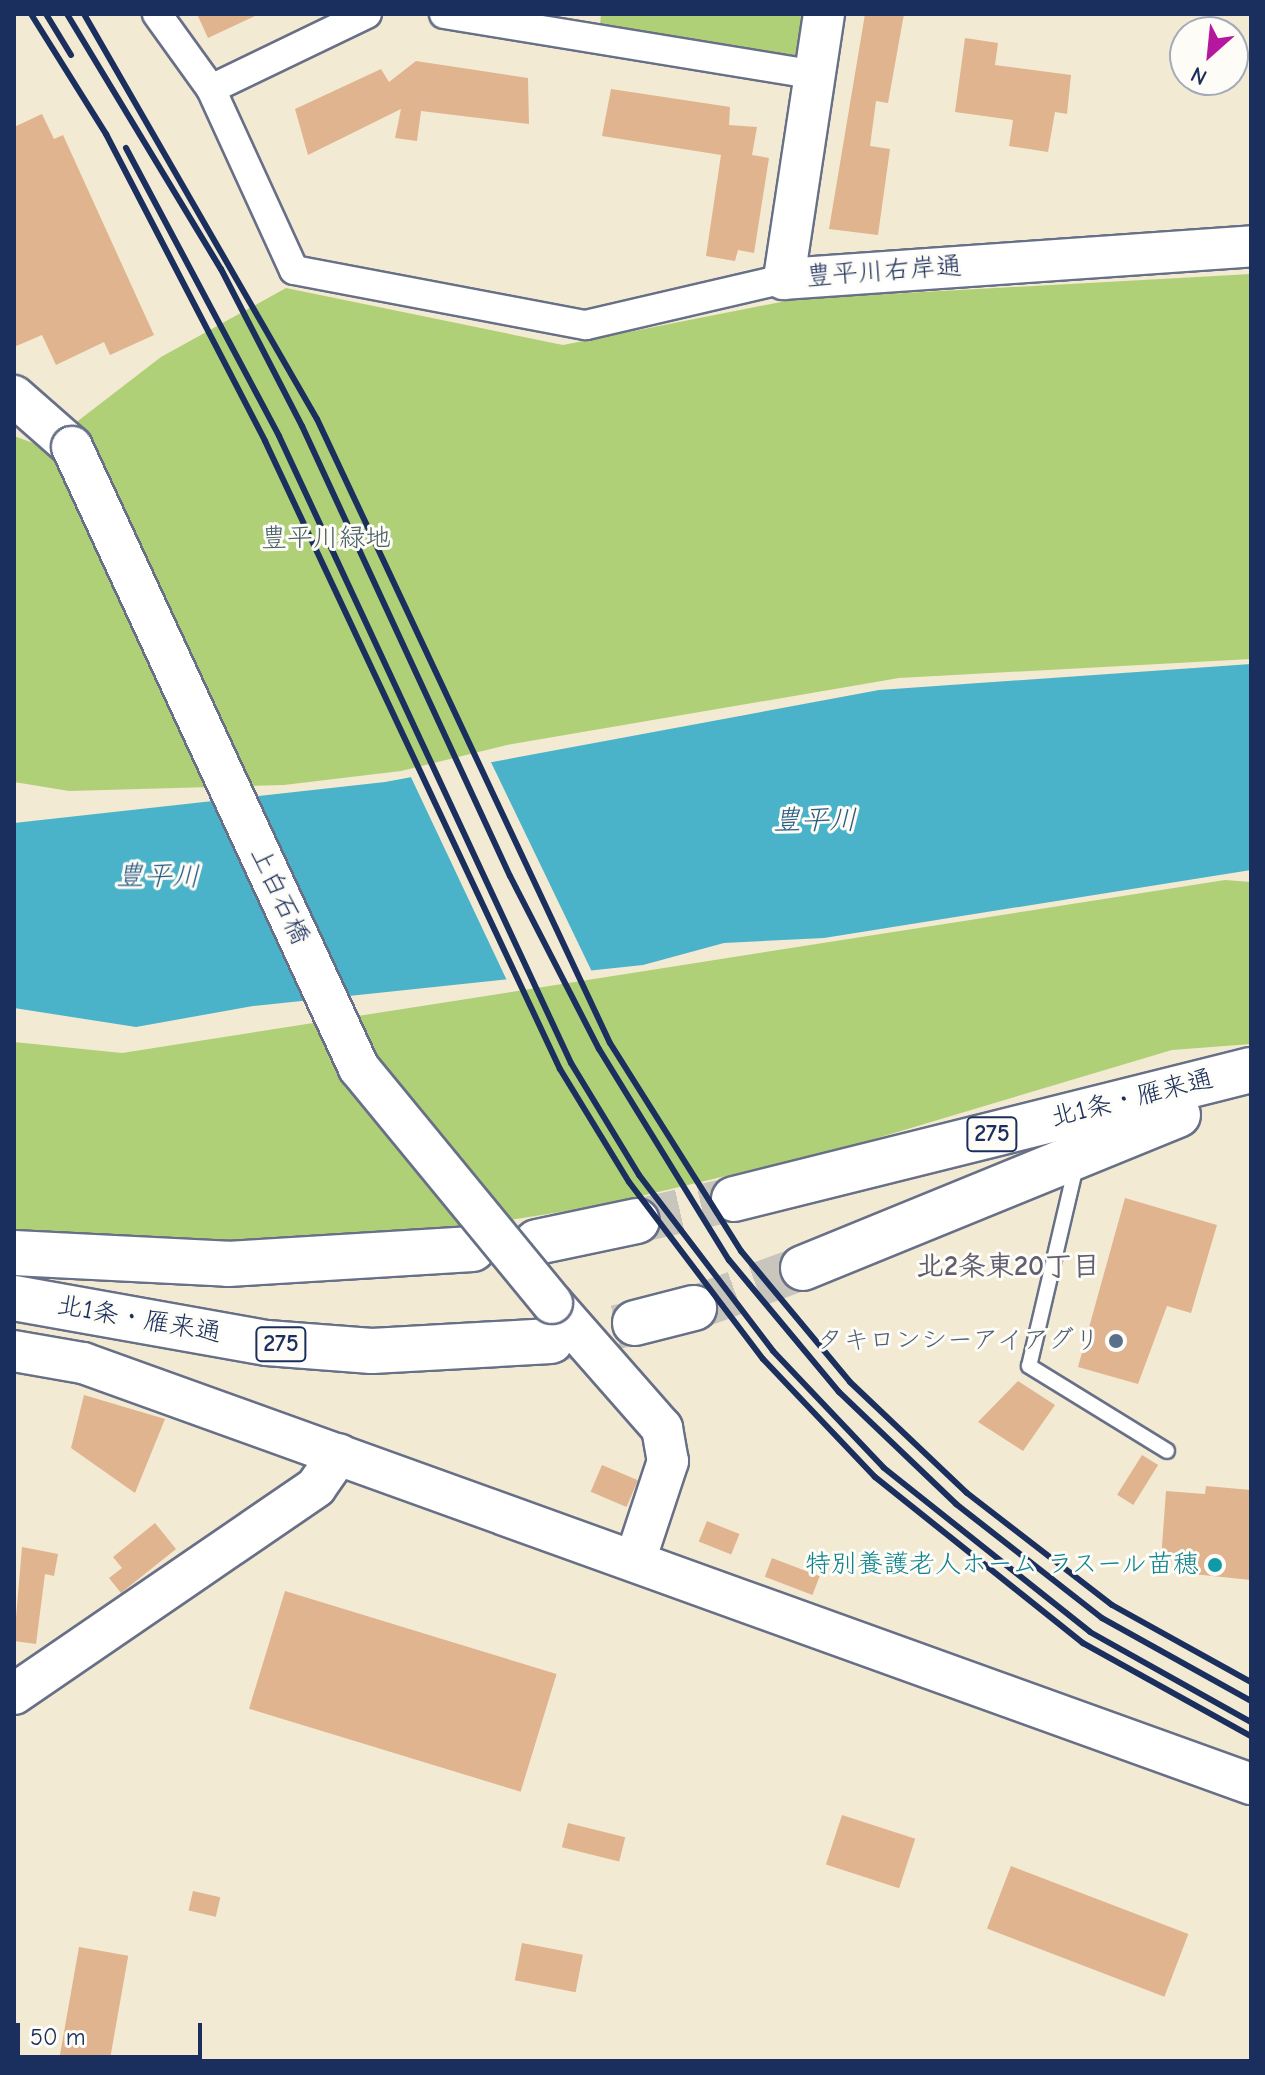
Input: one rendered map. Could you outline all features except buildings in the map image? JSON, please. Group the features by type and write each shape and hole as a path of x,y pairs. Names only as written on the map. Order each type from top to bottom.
{"highway":[{"name":"北1条・雁来通","path":"734,1199 1251,1070"},
{"name":"北1条・雁来通","path":"803,1268 1149,1121 1251,1099"},
{"path":"537,1242 637,1221"},
{"name":"北1条・雁来通","path":"14,1253 228,1264 473,1249"},
{"name":"北1条・雁来通","path":"14,1298 267,1343 372,1351 552,1322"},
{"path":"635,1323 694,1308"}],"street":[{"path":"157,14 211,89 294,270 586,325 784,279"},
{"path":"211,89 329,22 367,14"},
{"path":"444,14 815,75"},
{"name":"豊平川右岸通","path":"824,14 784,279 1251,246"},
{"name":"上白石橋","path":"14,396 72,447 359,1068 552,1322 662,1428 668,1461 636,1558"},
{"path":"14,1351 83,1363 636,1558 1251,1784"},
{"path":"14,1694 316,1487 339,1454"}],"lane":[{"path":"1080,1150 1029,1366 1167,1451"}],"green space":[{"path":"601,14 804,14 798,56 600,25"},
{"name":"豊平川緑地","path":"1251,274 1251,659 899,678 507,745 401,771 284,785 69,791 14,782 14,436 44,447 161,357 286,288 563,345 796,299"},
{"path":"1225,880 1251,882 1251,1044 1172,1050 844,1148 599,1206 426,1233 140,1254 14,1251 14,1042 122,1053"}],"water":[{"name":"豊平川","path":"1251,664 1251,870 824,938 724,943 643,965 253,1006 136,1027 14,1008 14,823 385,782 879,690"}],"pier":[{"path":"488,756 594,976 510,987 409,773"}],"tunnel":[{"path":"637,1221 734,1199"},
{"path":"694,1308 803,1268"},
{"path":"551,1341 635,1323"}],"railway":[{"path":"31,14 106,134 265,441 560,1069 629,1182 763,1359 875,1477 1083,1643 1251,1736"},
{"path":"46,14 71,55"},
{"path":"67,14 221,269 302,426 510,876 599,1049 729,1260 839,1392 956,1504 1102,1618 1251,1701"},
{"path":"84,14 317,419 610,1043 741,1251 850,1382 967,1493 1112,1605 1251,1682"},
{"path":"126,148 279,436 571,1063 639,1175 773,1351 884,1468 1090,1632 1251,1722"}],"place":[{"name":"タキロンシーアイアグリ","path":"1116,1341"},
{"name":"特別養護老人ホーム ラスール苗穂","path":"1215,1565"}],"district":[{"name":"北2条東20丁目","path":"1008,1266"}]}
